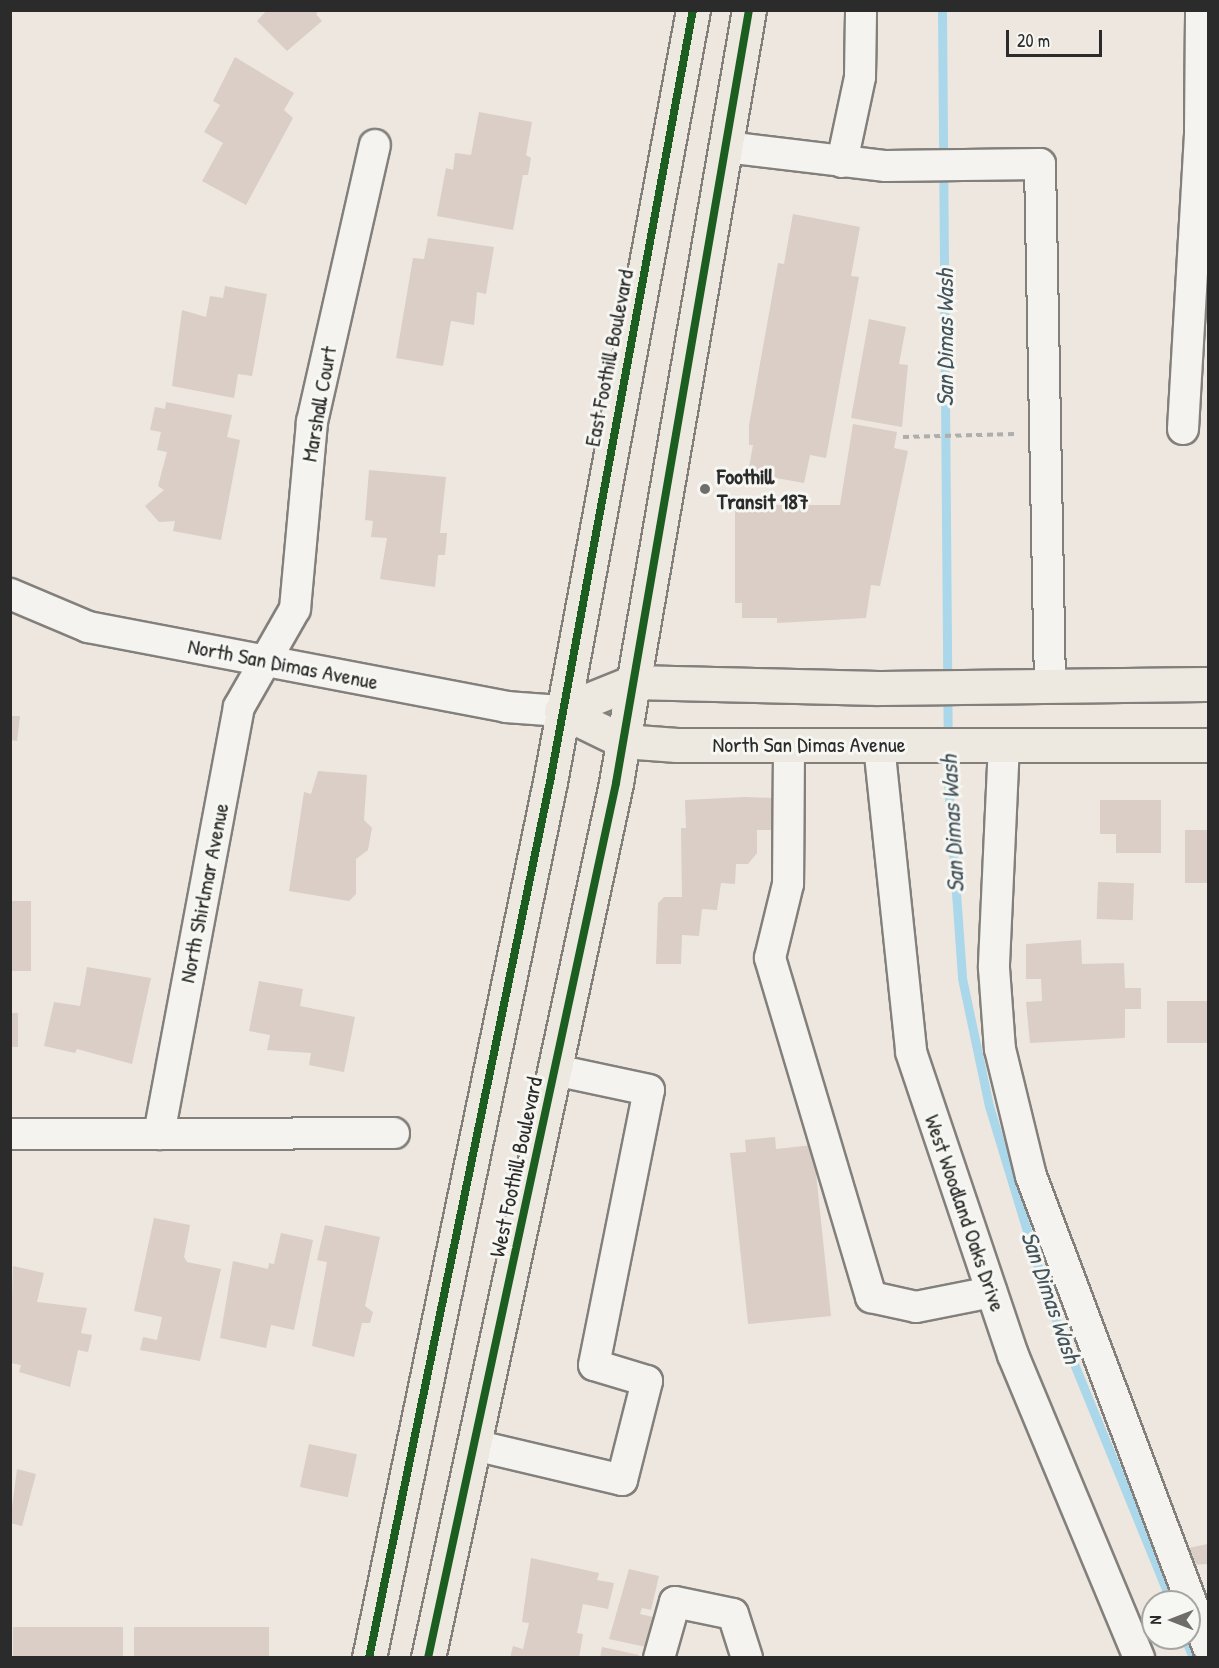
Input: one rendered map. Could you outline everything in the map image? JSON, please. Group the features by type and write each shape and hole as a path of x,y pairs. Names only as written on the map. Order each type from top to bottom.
{"main road":[{"name":"East Foothill Boulevard","path":"561,711 693,10"},
{"path":"633,682 749,10"},
{"name":"North San Dimas Avenue","path":"561,711 633,682 918,688 1209,684"},
{"name":"West Foothill Boulevard","path":"428,1658 555,1070 623,741 633,682"},
{"name":"North San Dimas Avenue","path":"561,711 623,741 789,748 921,744 1209,745"},
{"name":"West Foothill Boulevard","path":"369,1658 561,711"}],"street":[{"path":"842,162 860,77 861,10"},
{"path":"1183,429 1200,131 1201,10"},
{"name":"Marshall Court","path":"268,661 296,609 312,422 375,145"},
{"path":"726,147 842,162 911,165 1040,164 1050,686"},
{"name":"North San Dimas Avenue","path":"10,594 88,627 497,705 561,711"},
{"name":"North Shirlmar Avenue","path":"159,1134 239,707 268,661"},
{"path":"1004,744 994,968 1000,1050 1031,1176 1209,1647"},
{"name":"West Woodland Oaks Drive","path":"879,745 911,1052 1013,1355 1139,1658"},
{"path":"789,748 788,884 770,958 872,1297 916,1307 992,1292"},
{"path":"474,1445 622,1480 647,1381 594,1365 649,1090 555,1070"},
{"path":"10,1134 394,1133"},
{"path":"659,1658 675,1602 733,1614 747,1658"}],"path":[{"path":"903,437 1019,433"}],"building":[{"path":"267,10 320,10 316,14 322,21 287,51 257,21"},
{"path":"235,57 294,93 284,110 293,118 246,205 202,181 223,143 204,132 220,105 213,101"},
{"path":"479,112 532,122 526,155 531,158 528,175 523,175 513,230 437,216 446,168 453,170 455,153 471,155"},
{"path":"793,214 860,227 851,276 859,277 826,458 810,455 804,483 748,473 753,445 749,445 749,425 778,263 784,264"},
{"path":"428,238 494,247 486,294 477,292 474,325 451,321 443,366 396,358 413,258 424,259"},
{"path":"225,286 267,294 252,376 238,374 234,398 172,386 182,310 206,317 210,296 223,298"},
{"path":"869,319 906,327 899,364 908,365 902,427 851,418"},
{"path":"166,402 232,415 227,437 240,440 221,540 173,531 175,521 159,522 145,506 164,490 158,486 167,452 157,450 161,432 150,430 155,407 165,409"},
{"path":"853,424 897,432 894,448 908,451 880,586 871,585 866,618 777,623 777,618 742,618 742,603 735,603 735,505 840,505"},
{"path":"369,470 446,477 440,533 447,533 445,555 438,555 435,587 380,579 387,538 371,537 373,521 365,520"},
{"path":"10,716 20,716 17,741 10,740"},
{"path":"318,771 367,775 364,820 372,828 368,850 356,859 356,894 349,901 289,891 304,792 311,794"},
{"path":"773,798 773,830 757,830 757,853 748,864 736,864 735,884 721,883 717,910 702,909 699,936 682,935 681,964 656,964 658,903 664,897 682,897 681,828 686,828 685,800"},
{"path":"1100,800 1161,800 1161,853 1116,853 1116,834 1100,834"},
{"path":"1185,830 1208,830 1208,883 1185,883"},
{"path":"1098,882 1134,883 1133,920 1097,919"},
{"path":"10,901 31,901 31,971 10,971"},
{"path":"1081,940 1082,964 1124,963 1125,988 1141,988 1141,1009 1125,1009 1125,1038 1030,1043 1026,1002 1042,1001 1041,979 1026,979 1026,944"},
{"path":"87,967 151,978 132,1064 77,1049 75,1053 44,1046 54,1002 80,1006"},
{"path":"259,981 303,989 300,1006 355,1017 344,1072 309,1065 311,1053 267,1050 270,1035 249,1031"},
{"path":"1167,1001 1208,1001 1208,1043 1167,1043"},
{"path":"10,1013 18,1013 18,1047 10,1047"},
{"path":"775,1137 776,1149 813,1145 831,1316 748,1324 730,1153 746,1152 745,1140"},
{"path":"154,1218 190,1225 184,1257 187,1262 221,1269 200,1361 140,1350 143,1337 157,1340 162,1317 134,1311"},
{"path":"325,1225 380,1237 365,1306 373,1312 370,1323 362,1323 354,1357 312,1346 327,1262 317,1260"},
{"path":"281,1233 313,1240 294,1330 271,1325 266,1348 220,1338 233,1261 268,1269 269,1263 274,1264"},
{"path":"13,1266 44,1273 37,1302 87,1308 81,1333 92,1335 88,1352 78,1350 70,1387 19,1372 21,1365 10,1363"},
{"path":"309,1444 357,1454 348,1497 300,1487"},
{"path":"17,1469 36,1474 22,1526 10,1523"},
{"path":"1208,1544 1208,1564 1189,1565 1188,1548"},
{"path":"531,1558 599,1573 597,1580 614,1583 608,1609 583,1604 577,1633 583,1634 579,1658 510,1658 513,1646 523,1649 529,1623 522,1622"},
{"path":"629,1569 659,1576 651,1610 642,1608 640,1614 653,1617 646,1647 609,1639"},
{"path":"13,1627 123,1627 123,1658 13,1658"},
{"path":"134,1627 269,1627 269,1658 134,1658"},
{"path":"602,1647 639,1655 638,1658 600,1658"}],"waterway":[{"name":"San Dimas Wash","path":"942,10 948,781 962,978 989,1106 1048,1300 1166,1590"},
{"name":"San Dimas Wash","path":"1190,1650 1193,1658"}],"cycle path":[{"path":"369,1658 550,782 693,10"},
{"path":"428,1658 616,783 749,10"}],"place":[{"name":"Foothill Transit 187","path":"705,489"}]}
